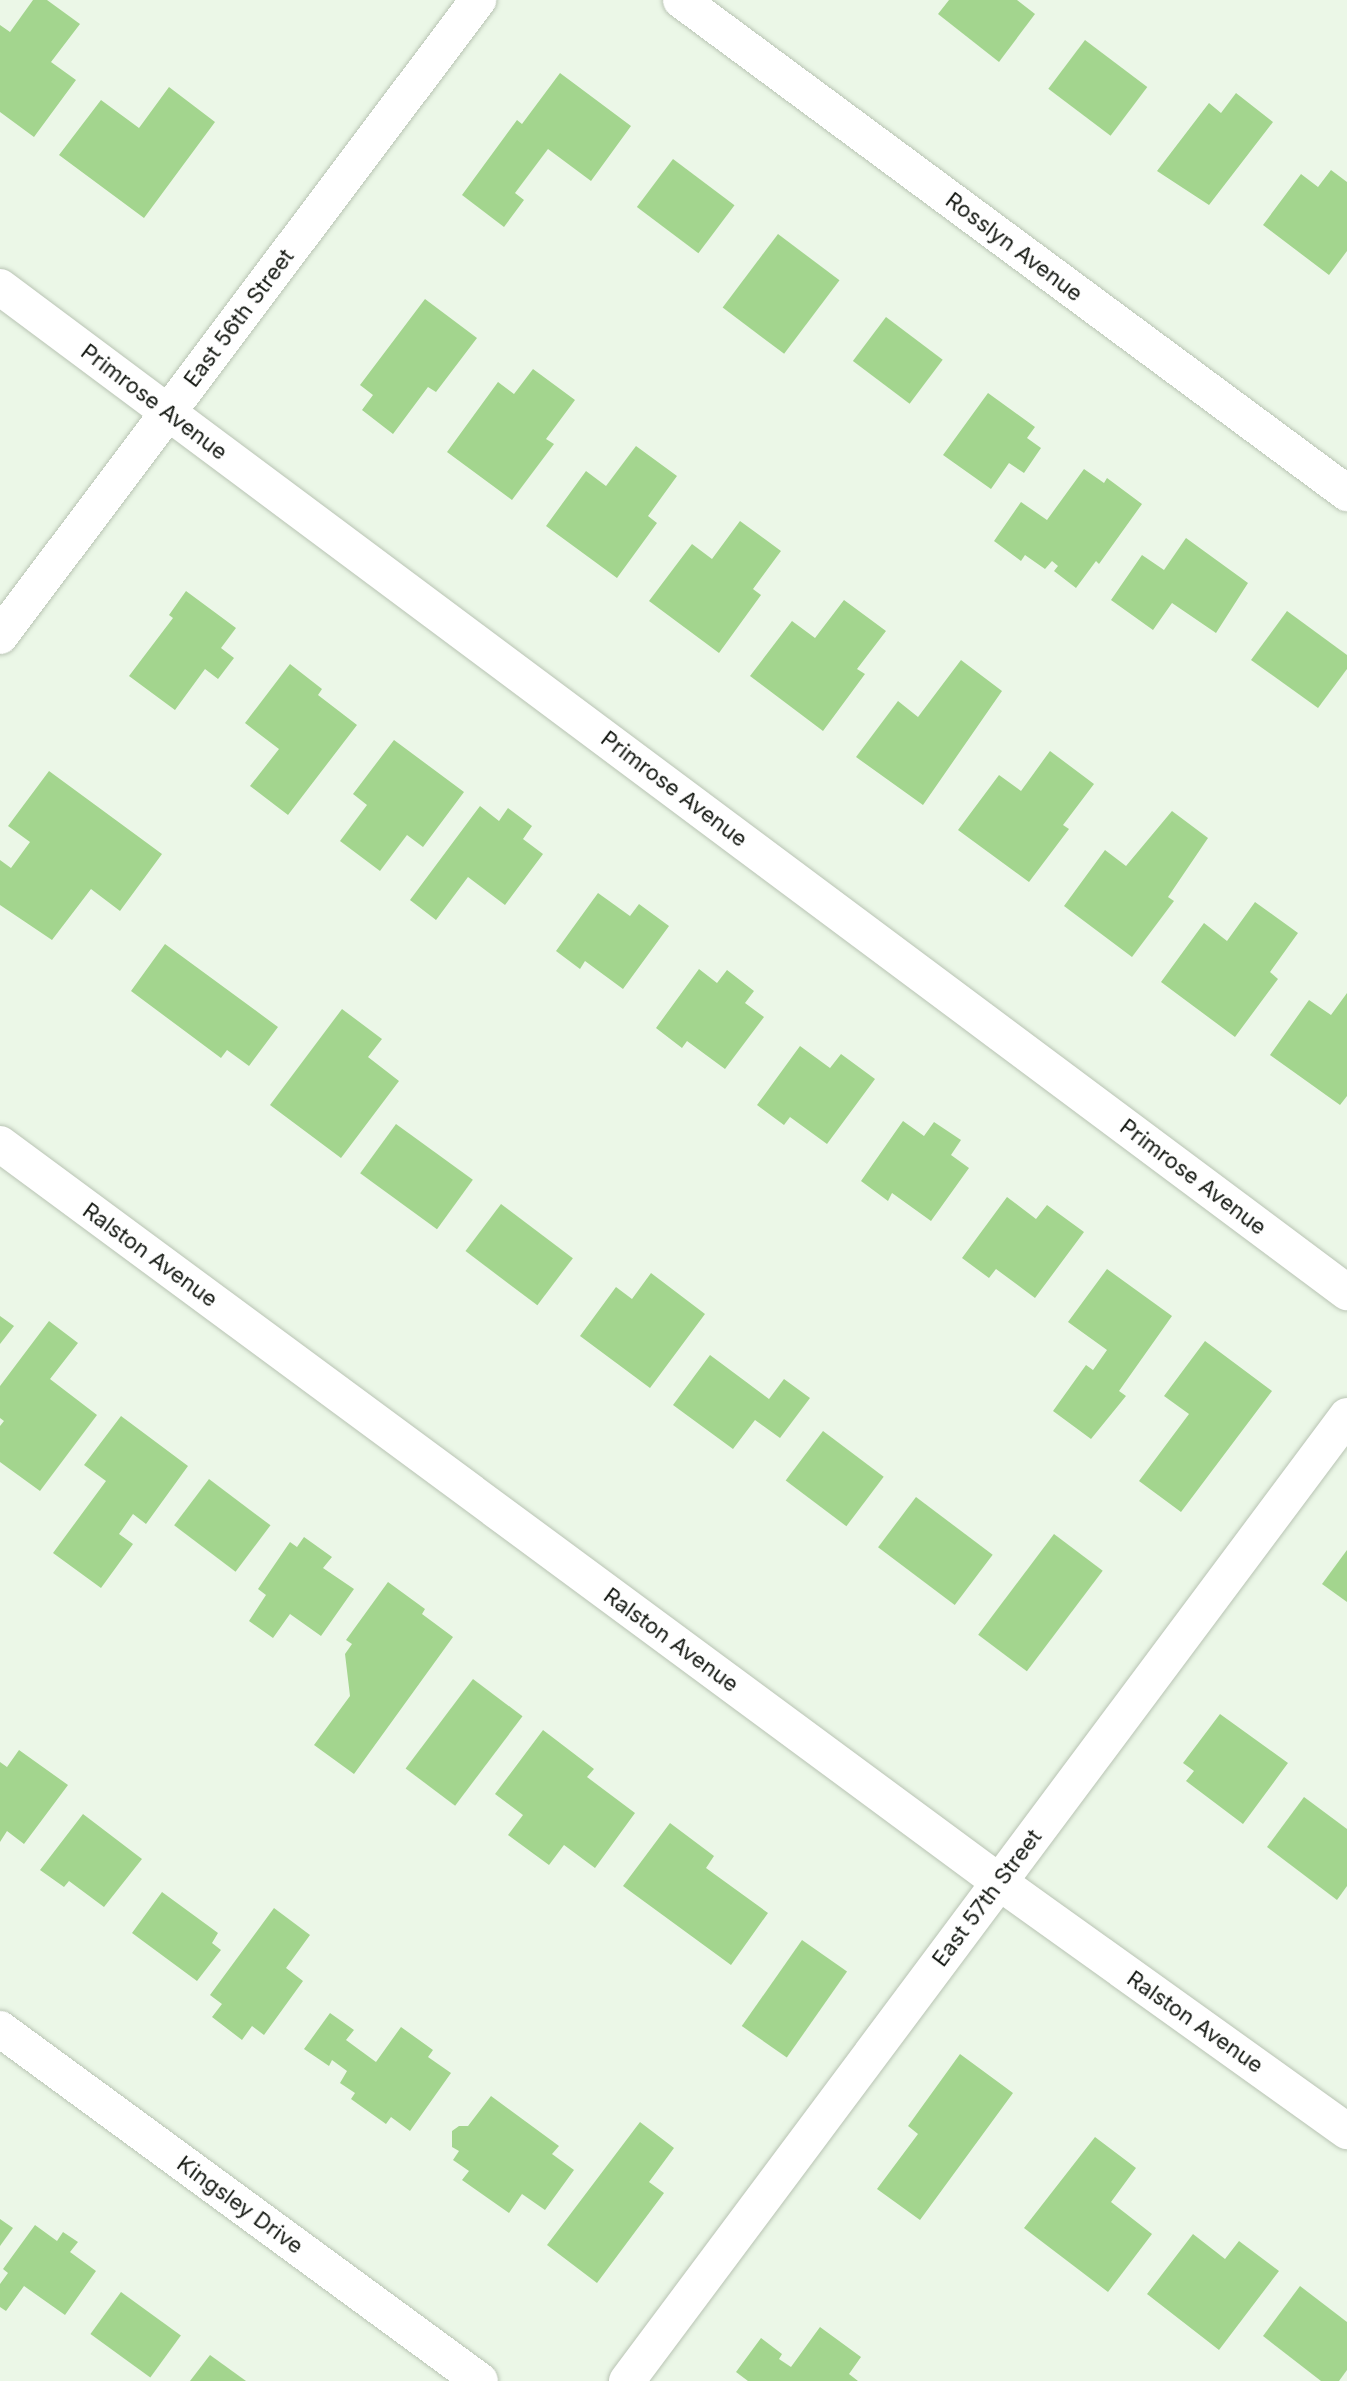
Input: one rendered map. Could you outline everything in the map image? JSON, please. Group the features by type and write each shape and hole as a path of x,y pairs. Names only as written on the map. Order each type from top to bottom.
{"street":[{"name":"East 56th Street","path":"0,636 478,0"},
{"name":"Rosslyn Avenue","path":"681,0 1347,493"},
{"name":"Primrose Avenue","path":"0,287 1347,1292"},
{"name":"Ralston Avenue","path":"0,1144 999,1882 1347,2131"},
{"name":"East 57th Street","path":"627,2381 1347,1416"},
{"name":"Kingsley Drive","path":"0,2029 480,2381"}],"building":[{"path":"33,0 47,0 80,24 51,62 76,80 34,137 0,112 0,25 10,32"},
{"path":"949,0 1017,0 1035,14 999,62 938,14"},
{"path":"1085,40 1147,87 1111,136 1048,89"},
{"path":"560,73 631,126 591,181 548,149 515,193 524,200 504,227 462,195 517,120 522,124"},
{"path":"169,87 215,122 144,218 59,155 101,100 139,128"},
{"path":"1236,93 1273,122 1209,205 1157,171 1209,103 1221,113"},
{"path":"673,159 734,205 698,253 637,207"},
{"path":"1331,170 1347,182 1347,251 1329,275 1263,225 1301,174 1318,187"},
{"path":"778,234 839,280 784,354 723,307"},
{"path":"425,299 477,338 436,392 428,387 393,434 362,410 373,395 360,385"},
{"path":"886,317 943,360 910,404 853,361"},
{"path":"533,369 575,400 546,439 554,444 512,500 447,452 498,382 514,394"},
{"path":"988,393 1035,427 1027,438 1041,448 1024,473 1009,463 991,489 943,455"},
{"path":"636,446 677,476 648,516 657,523 617,578 546,526 586,471 606,486"},
{"path":"1084,469 1104,483 1107,478 1142,504 1099,564 1096,561 1076,588 1054,571 1058,566 1052,561 1045,569 1025,555 1021,561 994,541 1021,502 1047,520"},
{"path":"740,521 781,551 753,589 761,595 719,653 649,601 692,544 712,559"},
{"path":"1186,538 1248,583 1216,633 1172,603 1153,630 1111,600 1142,555 1164,570"},
{"path":"186,591 236,628 221,648 234,658 218,679 205,669 175,710 129,676 173,618 169,615"},
{"path":"844,600 886,631 857,669 865,674 823,731 750,676 792,621 815,638"},
{"path":"1287,611 1347,655 1347,669 1318,708 1251,660"},
{"path":"961,660 1002,691 923,805 856,757 898,701 918,717"},
{"path":"290,664 322,689 318,695 357,725 288,815 250,786 279,749 245,723"},
{"path":"394,740 464,792 423,847 407,835 380,871 340,841 367,805 353,794"},
{"path":"1050,751 1094,784 1063,825 1069,829 1029,882 958,830 999,775 1021,791"},
{"path":"49,771 162,854 120,911 91,889 52,940 0,905 0,860 11,868 30,842 8,826"},
{"path":"480,806 499,821 508,808 532,826 523,839 543,854 505,905 468,877 436,920 410,900"},
{"path":"1172,811 1208,838 1168,897 1174,901 1132,957 1064,906 1105,850 1126,866"},
{"path":"598,893 630,916 639,904 669,926 623,989 585,961 580,969 556,951"},
{"path":"1255,902 1298,933 1270,972 1278,979 1235,1037 1161,982 1204,923 1227,941"},
{"path":"165,944 278,1027 249,1066 227,1050 221,1058 131,991"},
{"path":"699,969 717,983 727,970 754,991 745,1003 764,1017 725,1069 687,1041 682,1048 656,1028"},
{"path":"1347,993 1347,1096 1340,1105 1270,1055 1309,1000 1331,1015"},
{"path":"342,1009 382,1039 368,1057 399,1081 341,1158 270,1105"},
{"path":"800,1046 830,1068 841,1054 875,1079 827,1144 790,1117 784,1125 757,1105"},
{"path":"903,1121 924,1136 934,1122 961,1140 951,1155 969,1168 931,1221 892,1193 888,1201 861,1181"},
{"path":"396,1124 473,1180 437,1229 360,1173"},
{"path":"1007,1197 1036,1219 1047,1205 1084,1232 1035,1298 996,1269 989,1278 962,1258"},
{"path":"501,1204 573,1258 537,1305 465,1251"},
{"path":"1107,1269 1172,1316 1119,1391 1126,1396 1091,1439 1053,1411 1086,1365 1093,1370 1107,1350 1068,1322"},
{"path":"651,1273 705,1314 650,1388 580,1336 616,1287 632,1299"},
{"path":"0,1316 14,1326 0,1344"},
{"path":"49,1321 78,1343 50,1379 97,1415 40,1491 0,1462 0,1426 4,1421 0,1418 0,1386"},
{"path":"1205,1341 1272,1391 1181,1512 1139,1481 1189,1414 1164,1396"},
{"path":"710,1355 769,1399 784,1379 810,1398 780,1438 755,1420 733,1449 673,1405"},
{"path":"121,1416 188,1466 146,1524 133,1514 119,1534 133,1544 101,1588 53,1553 106,1481 84,1465"},
{"path":"823,1431 884,1477 846,1526 786,1481"},
{"path":"209,1479 270,1525 236,1572 174,1525"},
{"path":"916,1497 993,1555 955,1605 878,1547"},
{"path":"1054,1534 1103,1571 1027,1671 978,1635"},
{"path":"304,1537 332,1557 323,1568 354,1589 321,1636 290,1614 273,1638 249,1621 266,1595 258,1589 290,1542 297,1547"},
{"path":"1347,1550 1347,1602 1322,1584"},
{"path":"388,1582 425,1609 422,1614 453,1637 354,1774 314,1745 350,1696 345,1654 352,1644 346,1640"},
{"path":"473,1679 523,1716 455,1806 406,1768"},
{"path":"1220,1714 1288,1763 1243,1824 1186,1781 1194,1771 1183,1763"},
{"path":"543,1730 594,1769 587,1777 635,1813 595,1868 564,1845 549,1865 508,1835 523,1815 495,1794"},
{"path":"19,1750 68,1785 24,1844 7,1831 0,1842 0,1762 7,1767"},
{"path":"1304,1797 1347,1829 1347,1886 1337,1900 1267,1847"},
{"path":"83,1814 142,1859 104,1907 69,1881 64,1887 40,1870"},
{"path":"670,1823 714,1856 706,1868 768,1913 731,1965 623,1886"},
{"path":"162,1892 218,1933 212,1943 221,1950 197,1981 132,1933"},
{"path":"274,1908 310,1935 286,1968 303,1981 264,2035 252,2026 242,2040 212,2017 222,2004 210,1995"},
{"path":"802,1940 847,1972 787,2058 742,2026"},
{"path":"330,2013 354,2030 346,2040 376,2062 401,2027 433,2050 428,2057 451,2073 410,2131 391,2117 386,2124 351,2099 355,2093 340,2083 347,2071 332,2060 329,2066 304,2049"},
{"path":"960,2054 1013,2093 920,2220 877,2189 918,2134 908,2126"},
{"path":"491,2096 559,2146 552,2154 574,2170 545,2210 522,2194 509,2213 462,2180 469,2171 453,2160 459,2151 452,2147 452,2131 459,2126 468,2126"},
{"path":"640,2122 674,2148 649,2182 664,2193 597,2283 547,2245"},
{"path":"1095,2137 1136,2168 1111,2202 1152,2234 1108,2292 1024,2228"},
{"path":"0,2219 13,2228 0,2246"},
{"path":"35,2225 57,2241 63,2232 78,2242 70,2252 96,2271 65,2315 24,2286 6,2311 0,2307 0,2284 8,2273 3,2269"},
{"path":"1193,2234 1225,2259 1239,2241 1279,2271 1219,2350 1147,2294"},
{"path":"1300,2286 1347,2322 1347,2370 1339,2381 1321,2381 1263,2336"},
{"path":"121,2292 181,2335 150,2378 90,2334"},
{"path":"820,2327 861,2357 849,2374 858,2381 748,2381 736,2372 761,2338 782,2354 779,2359 791,2367"},
{"path":"210,2355 246,2381 190,2381"}]}
